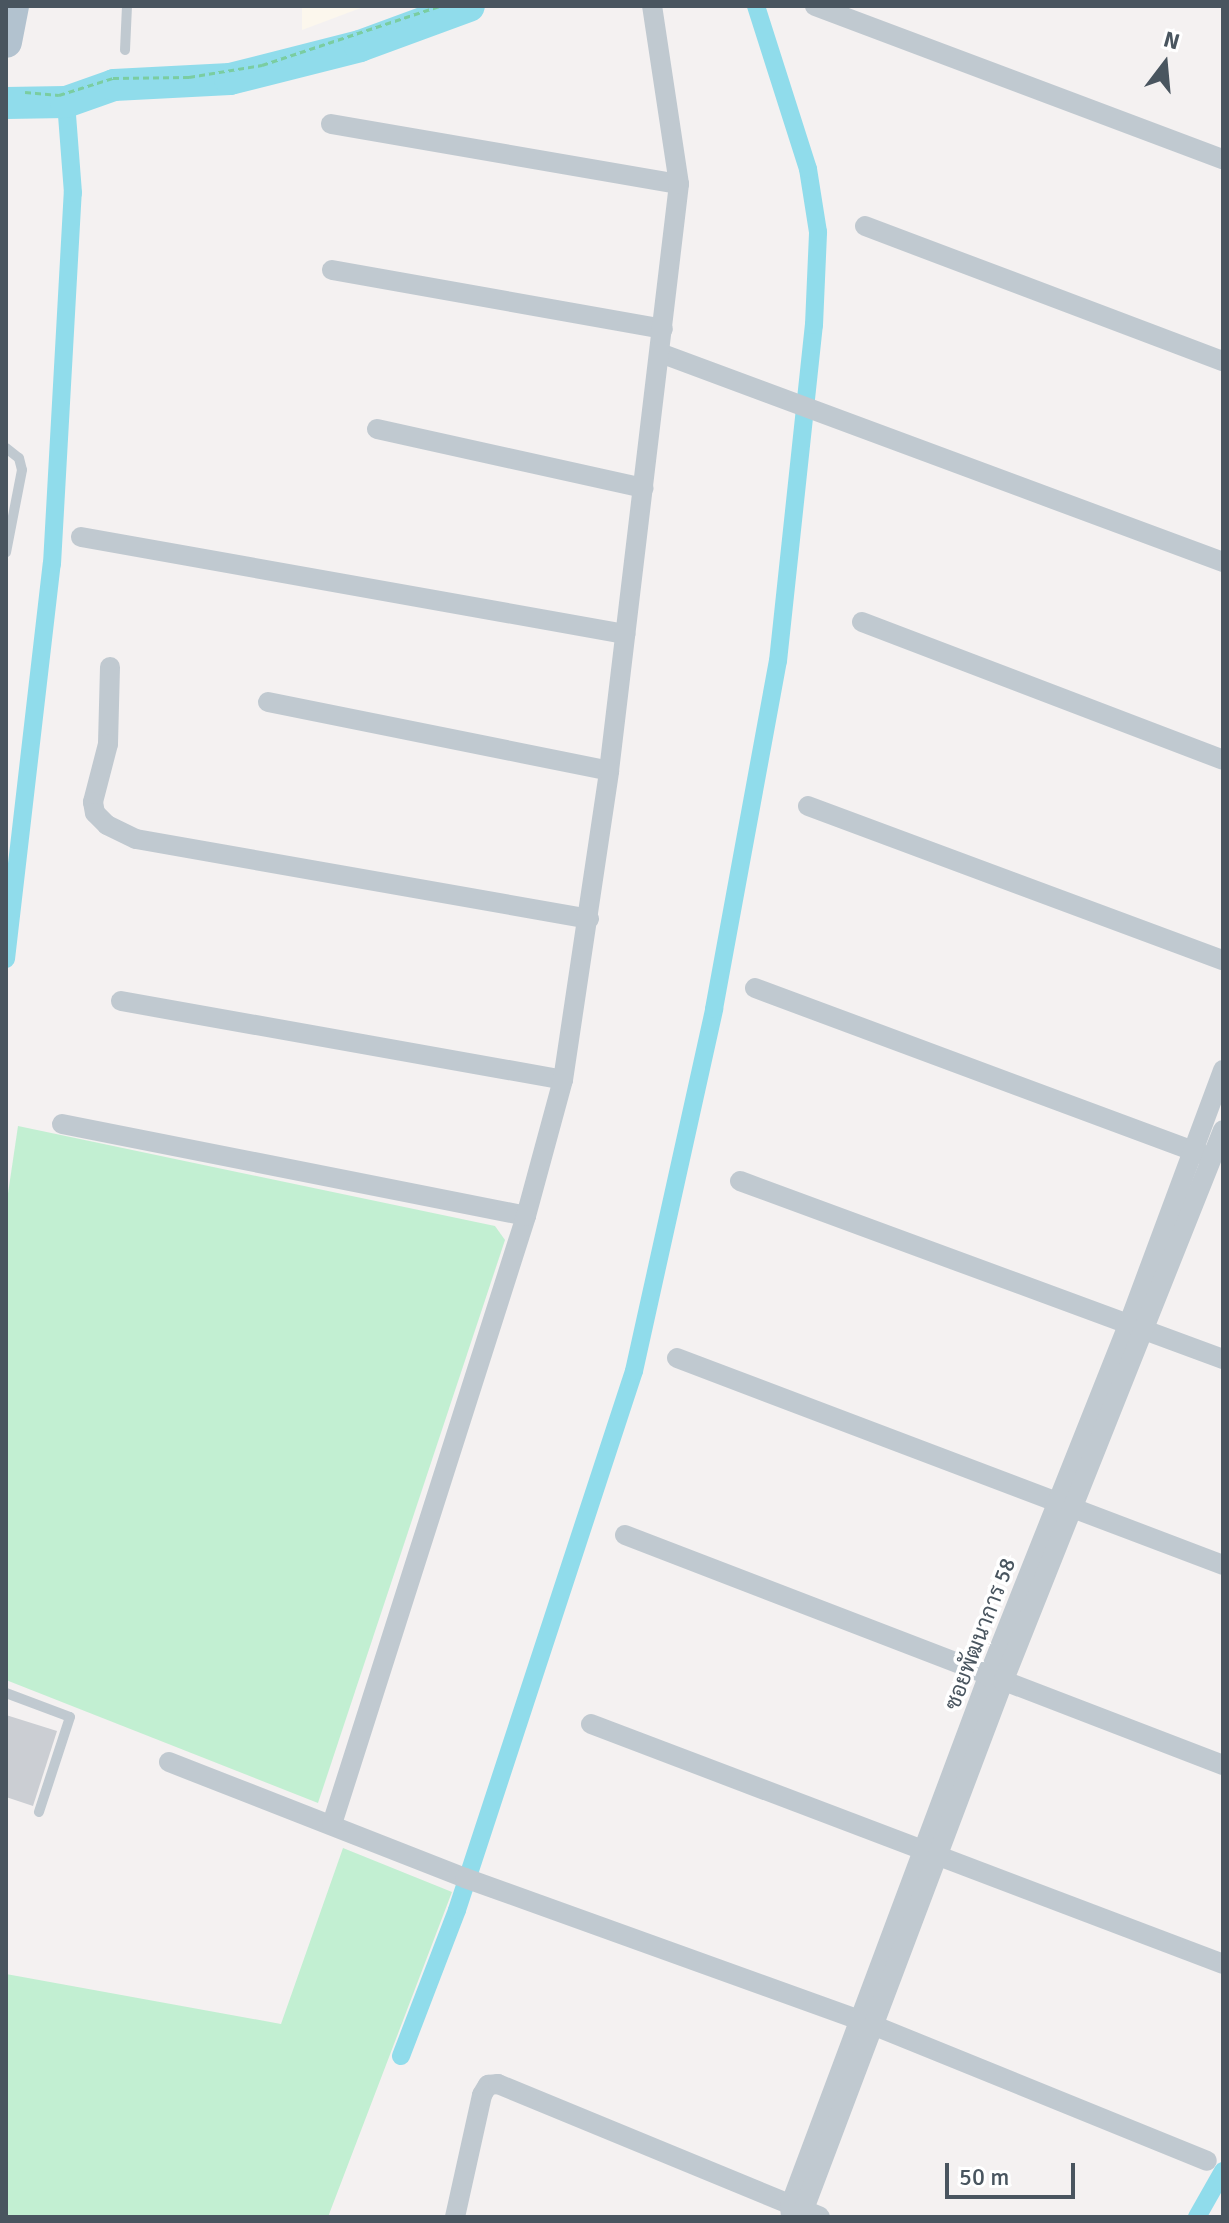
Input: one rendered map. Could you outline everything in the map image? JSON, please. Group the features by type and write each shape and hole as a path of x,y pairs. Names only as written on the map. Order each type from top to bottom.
{"main road":[{"path":"6,42 13,6"}],"street":[{"path":"332,1824 526,1216 563,1080 609,771 679,184 652,6"},
{"path":"815,6 1223,159"},
{"path":"331,124 679,184"},
{"path":"865,226 1223,361"},
{"path":"332,270 663,329"},
{"path":"660,353 1223,562"},
{"path":"377,429 644,488"},
{"path":"81,537 625,634"},
{"path":"862,622 1223,760"},
{"path":"110,667 108,744 93,802 95,813 107,825 136,839 589,919"},
{"path":"268,702 609,771"},
{"path":"808,806 1223,960"},
{"path":"755,988 1217,1160"},
{"path":"121,1001 563,1080"},
{"name":"ซอยพัฒนาการ 58","path":"1137,1326 1191,1150 1223,1070"},
{"path":"62,1124 526,1216"},
{"name":"ซอยพัฒนาการ 58","path":"801,2214 867,2023 996,1680 1137,1326 1217,1160 1223,1130"},
{"path":"740,1181 1223,1359"},
{"path":"677,1358 1223,1565"},
{"path":"625,1535 1223,1765"},
{"path":"591,1724 1223,1964"},
{"path":"169,1762 867,2023 1207,2161"},
{"path":"455,2217 482,2095 488,2085 498,2084 801,2214"}],"lane":[{"path":"125,50 127,6"},
{"path":"6,448 19,458 22,470 6,552"},
{"path":"6,1693 70,1717 39,1812"}],"path":[{"path":"25,92 59,95 113,78 189,77 262,65 439,6"}],"shaded area":[{"path":"302,6 366,6 302,30"}],"green space":[{"path":"18,1126 495,1226 505,1240 318,1803 6,1680 6,1207"},
{"path":"343,1848 452,1892 328,2217 6,2217 6,1974 281,2024"}],"building":[{"path":"6,1715 57,1731 33,1806 6,1797"}],"waterway":[{"path":"6,103 66,102 114,85 230,79 360,46 469,6"},
{"path":"401,2056 457,1910 634,1371 714,1009 778,661 814,325 818,232 808,169 756,6"},
{"path":"6,959 52,564 73,193 66,102"},
{"path":"1197,2217 1223,2171"}]}
